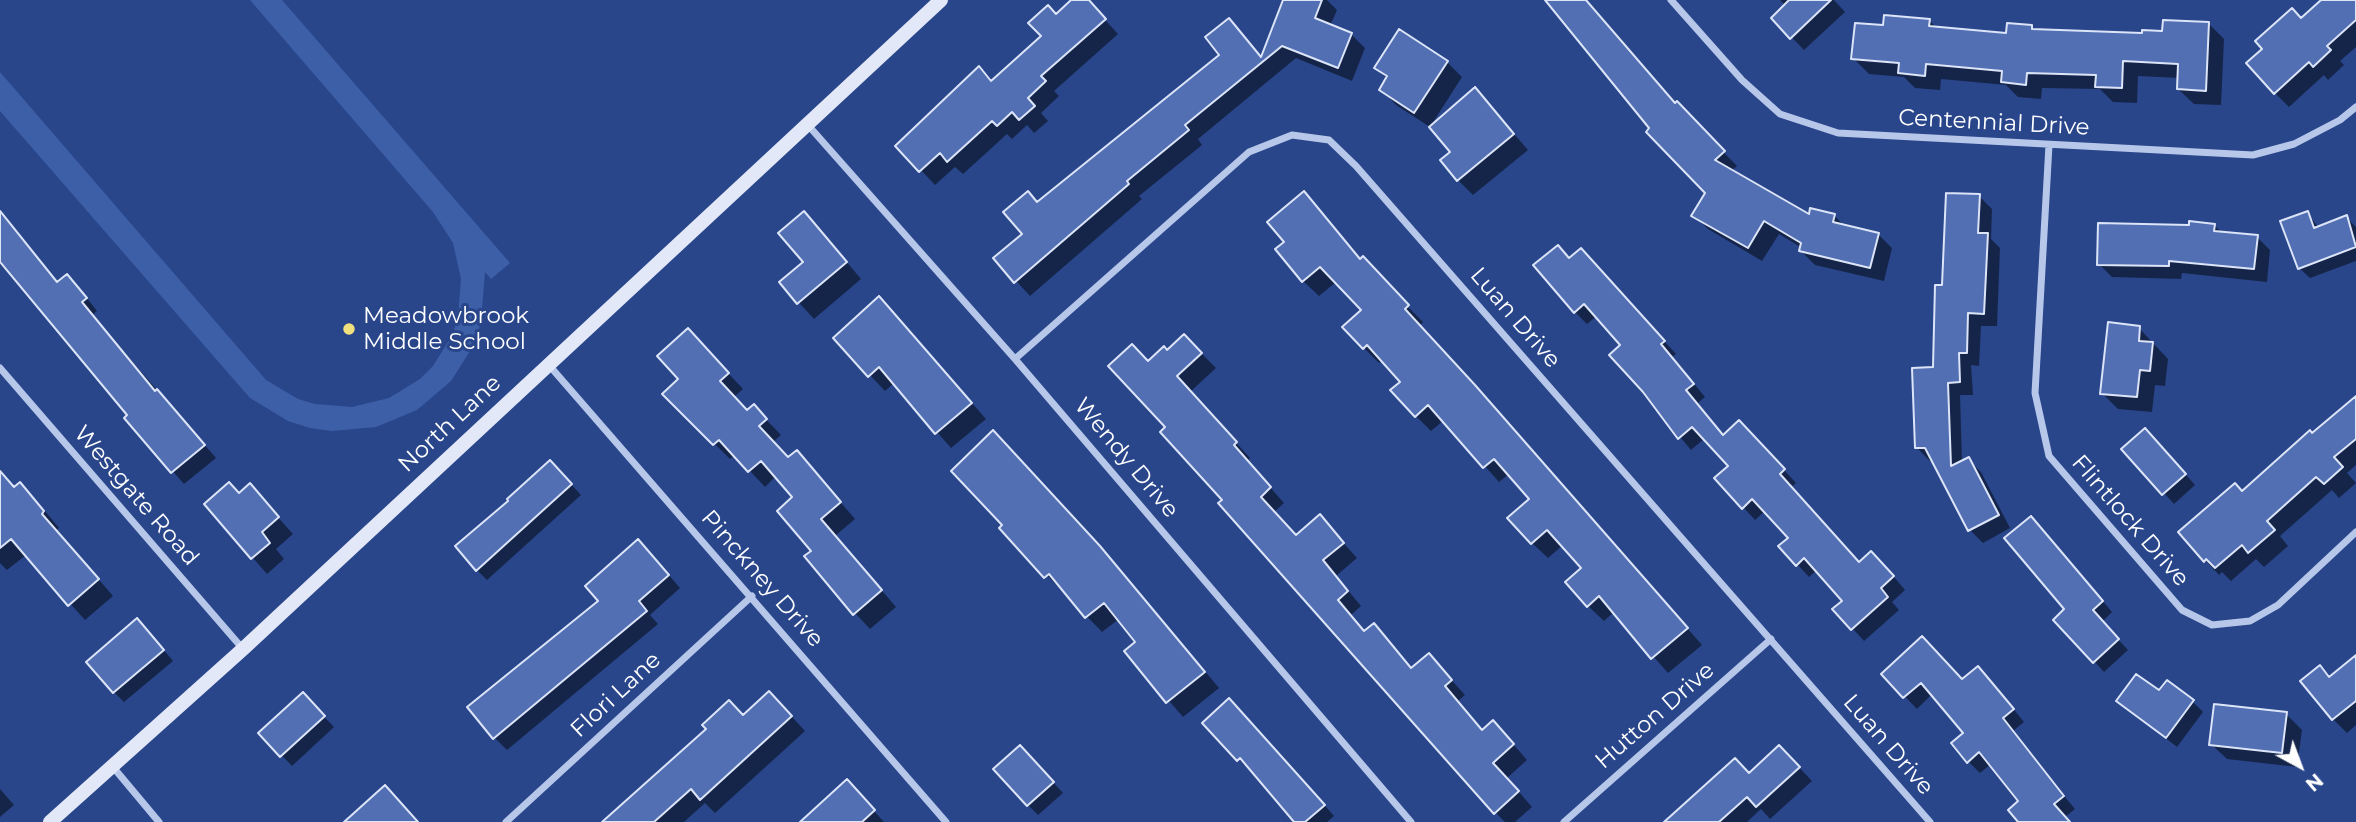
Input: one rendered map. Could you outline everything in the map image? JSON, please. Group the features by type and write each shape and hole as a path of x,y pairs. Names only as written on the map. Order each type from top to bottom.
{"street":[{"name":"North Lane","path":"50,822 243,649 547,363 941,0"},
{"name":"Centennial Drive","path":"1671,0 1742,80 1780,114 1839,133 2253,155 2294,144 2340,120 2356,107"},
{"name":"Wendy Drive","path":"807,123 1015,359 1411,822"},
{"name":"Luan Drive","path":"1015,359 1248,152 1292,135 1329,140 1375,187 1930,822"},
{"name":"Flintlock Drive","path":"2049,145 2035,393 2049,456 2182,610 2212,625 2250,621 2278,605 2356,532"},
{"name":"Pinckney Drive","path":"547,363 946,822"},
{"name":"Westgate Road","path":"0,368 243,649"},
{"name":"Flori Lane","path":"506,822 752,596"},
{"name":"Hutton Drive","path":"1564,822 1771,639"},
{"path":"113,767 159,822"}],"shaded area":[{"path":"250,0 282,0 510,263 491,279 485,272 481,321 475,343 451,381 417,410 376,427 332,431 310,428 288,421 250,398 0,111 0,72 266,380 298,399 315,404 352,407 389,398 420,379 433,366 453,334 458,316 461,279 453,243 433,212"}],"building":[{"path":"1071,0 1089,0 1106,19 1041,76 1046,81 1028,98 1035,106 1019,120 1012,112 997,126 992,121 947,162 940,153 919,172 895,146 979,66 991,81 1041,36 1028,23 1048,5 1056,14"},
{"path":"1283,0 1322,0 1315,18 1352,33 1338,68 1282,46 1185,125 1189,130 1127,181 1129,184 1014,283 993,258 1022,234 1003,212 1028,191 1037,202 1219,55 1205,37 1229,18 1261,57"},
{"path":"1545,0 1586,0 1675,103 1677,101 1725,151 1715,160 1809,214 1810,208 1835,214 1833,222 1879,233 1870,268 1799,251 1801,243 1764,221 1748,248 1691,216 1705,193 1646,132 1649,128"},
{"path":"1789,0 1831,0 1790,39 1771,18"},
{"path":"2321,0 2356,0 2356,20 2327,46 2331,50 2313,67 2309,62 2274,94 2246,63 2262,49 2255,41 2292,8 2301,18"},
{"path":"1884,15 1930,19 1929,26 2006,33 2007,23 2032,25 2032,29 2142,33 2142,30 2162,31 2163,20 2209,22 2206,91 2177,89 2178,64 2123,61 2122,88 2095,87 2096,75 2027,73 2026,85 2001,82 2002,71 1926,64 1925,76 1898,73 1899,63 1851,59 1855,23 1883,25"},
{"path":"1399,29 1448,61 1414,113 1379,90 1387,76 1374,68"},
{"path":"1475,87 1514,134 1457,181 1440,160 1450,152 1429,127"},
{"path":"1304,191 1360,259 1363,256 1409,305 1405,309 1688,628 1651,659 1599,596 1587,607 1565,582 1581,568 1547,530 1531,544 1507,518 1529,499 1494,459 1483,468 1428,405 1415,417 1390,390 1400,382 1367,345 1363,349 1342,327 1361,310 1320,267 1302,282 1275,249 1284,242 1267,222"},
{"path":"1946,193 1980,194 1978,233 1988,233 1984,314 1968,313 1967,353 1959,353 1960,382 1948,383 1951,466 1969,457 1999,515 1968,531 1925,448 1915,448 1912,368 1933,367 1935,285 1942,285"},
{"path":"0,211 57,282 67,274 87,298 82,302 155,391 157,389 205,445 171,473 124,418 127,415 0,262"},
{"path":"804,211 847,262 797,304 779,282 803,262 778,233"},
{"path":"2308,211 2314,228 2347,215 2356,247 2298,269 2280,221"},
{"path":"2189,221 2215,224 2214,231 2258,235 2254,269 2169,261 2169,266 2097,265 2098,223 2189,225"},
{"path":"1558,245 1569,258 1581,248 1665,341 1661,344 1694,384 1686,390 1723,435 1739,420 1785,469 1780,474 1859,562 1871,551 1894,576 1881,588 1888,597 1851,630 1832,609 1842,601 1804,558 1796,566 1778,546 1788,538 1752,499 1742,509 1714,478 1728,466 1692,427 1678,439 1643,392 1609,355 1620,345 1584,304 1574,313 1533,265"},
{"path":"879,296 972,403 935,434 879,367 868,377 833,338"},
{"path":"2108,322 2140,326 2139,341 2153,342 2150,371 2140,370 2137,397 2100,394"},
{"path":"688,328 729,373 720,381 747,410 754,404 767,419 759,426 788,457 797,450 841,502 821,519 882,590 853,615 804,556 811,551 777,511 792,497 761,461 748,472 719,440 713,445 662,394 678,379 657,356"},
{"path":"1184,334 1202,353 1177,376 1237,442 1234,445 1271,487 1261,497 1296,535 1320,514 1344,543 1323,560 1348,591 1338,600 1364,631 1374,623 1411,668 1429,653 1452,680 1445,686 1482,730 1493,720 1514,744 1493,763 1519,791 1494,814 1218,503 1222,500 1160,432 1165,427 1108,366 1132,344 1148,361 1164,346 1167,350"},
{"path":"2356,396 2356,439 2334,457 2343,467 2324,484 2316,477 2267,521 2275,530 2248,553 2242,545 2215,568 2206,559 2204,562 2178,532 2235,483 2242,491 2310,430 2312,433"},
{"path":"2145,428 2186,474 2162,495 2121,449"},
{"path":"993,430 1100,546 1205,672 1166,703 1124,651 1135,642 1104,603 1085,618 1049,574 1044,578 999,528 1002,525 951,471"},
{"path":"550,460 572,484 476,571 455,546 508,501 507,499"},
{"path":"0,471 14,487 20,482 44,511 42,514 99,579 68,606 11,539 0,548"},
{"path":"229,482 239,493 250,483 279,517 262,532 270,543 251,559 204,504"},
{"path":"2031,516 2103,601 2093,610 2119,639 2093,663 2053,620 2064,609 2004,538"},
{"path":"638,539 669,575 639,601 647,611 493,739 467,707 598,601 585,586"},
{"path":"137,618 164,650 113,693 86,662"},
{"path":"1922,636 1962,679 1978,666 2014,709 2003,718 2064,796 2054,804 2070,822 2018,822 2008,810 2018,801 1979,752 1967,763 1951,743 1963,733 1921,683 1903,698 1881,674"},
{"path":"2356,655 2356,701 2332,720 2300,681 2320,665 2329,677"},
{"path":"2136,674 2159,690 2167,680 2194,700 2166,738 2116,701"},
{"path":"769,691 792,716 700,800 691,789 654,822 602,822 706,729 702,725 729,700 743,715"},
{"path":"303,692 325,716 280,757 258,733"},
{"path":"1229,698 1325,805 1305,822 1294,822 1240,758 1237,761 1202,723"},
{"path":"2214,704 2287,712 2282,753 2209,745"},
{"path":"1020,745 1054,782 1027,806 993,769"},
{"path":"1779,745 1800,767 1756,807 1747,797 1719,822 1664,822 1735,758 1749,773"},
{"path":"847,779 875,810 862,822 800,822"},
{"path":"385,785 418,822 344,822"}],"place":[{"name":"Meadowbrook Middle School","path":"349,329"}]}
